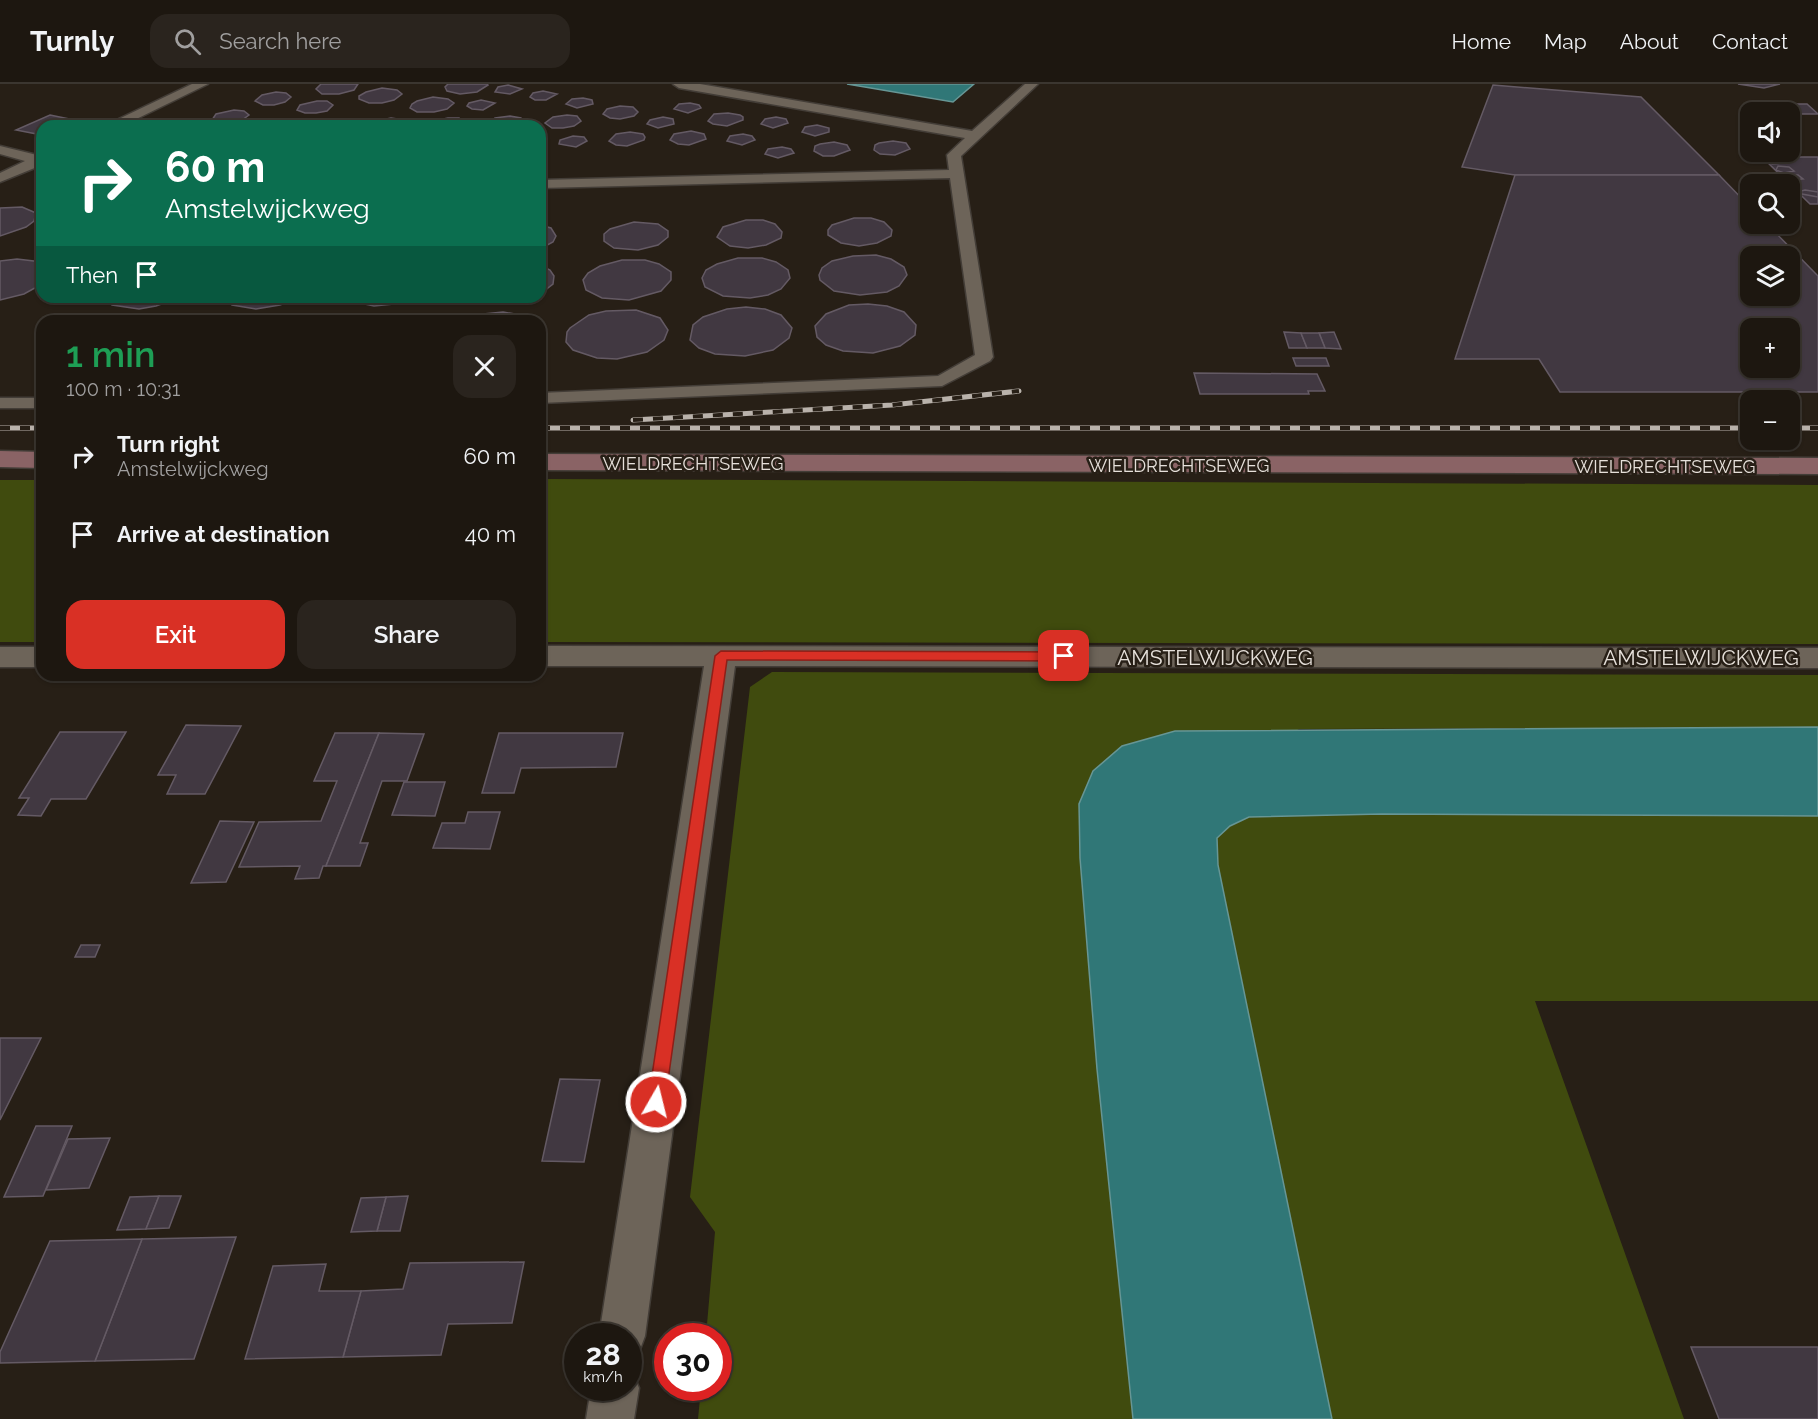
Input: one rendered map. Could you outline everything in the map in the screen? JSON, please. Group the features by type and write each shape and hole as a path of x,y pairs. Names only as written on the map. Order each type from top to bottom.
{"street":[{"path":"0,459 36,460"},
{"name":"WIELDRECHTSEWEG","path":"546,462 1818,466"},
{"name":"AMSTELWIJCKWEG","path":"546,656 1818,658"},
{"path":"624,1323 721,656"},
{"path":"0,657 36,657"},
{"path":"610,1419 613,1401"}],"lane":[{"path":"124,120 202,84"},
{"path":"680,84 975,136"},
{"path":"546,398 942,381 984,357 954,155 1032,84"},
{"path":"0,150 36,159"},
{"path":"0,177 36,162"},
{"path":"546,184 956,174"},
{"path":"0,403 36,403"}],"green space":[{"path":"546,479 1818,485 1818,644 546,642"},
{"path":"0,480 36,480 36,642 0,642"},
{"path":"772,672 1818,675 1818,727 1299,729 1080,858 1097,1069 1133,1419 698,1419 700,1401 732,1401 732,1323 707,1323 715,1232 690,1197 750,687"},
{"path":"1382,814 1818,816 1818,1001 1535,1001 1684,1419 1332,1419 1218,865 1217,838 1230,826 1249,817"}],"water":[{"path":"847,84 974,84 953,102"},
{"path":"1818,727 1818,816 1382,814 1249,817 1230,826 1217,838 1218,865 1332,1419 1133,1419 1097,1069 1080,858 1079,804 1093,771 1122,746 1175,731"}],"building":[{"path":"321,84 358,84 354,90 339,94 322,94 316,89"},
{"path":"448,84 488,85 477,92 460,94 447,91 445,87"},
{"path":"1738,84 1780,84 1764,88"},
{"path":"508,85 522,89 510,94 495,92 498,87"},
{"path":"1493,85 1641,97 1719,175 1515,175 1462,167"},
{"path":"382,88 397,90 402,94 394,100 382,103 369,103 359,99 359,96 366,92"},
{"path":"543,91 557,94 546,100 535,100 530,97 533,93"},
{"path":"276,92 286,93 291,97 285,102 274,105 263,105 255,101 262,95"},
{"path":"433,97 448,99 454,103 447,109 434,112 417,112 410,108 417,101"},
{"path":"572,99 592,100 593,104 577,108 566,104"},
{"path":"481,100 495,103 483,110 467,106 469,103"},
{"path":"327,101 333,105 327,111 316,113 297,110 300,105"},
{"path":"679,104 699,105 701,108 688,113 674,109"},
{"path":"1800,104 1807,104 1818,114 1800,114"},
{"path":"620,106 633,107 638,112 634,116 620,119 610,118 603,114 607,109"},
{"path":"234,110 244,111 249,115 242,120 212,120 216,114"},
{"path":"714,114 740,115 743,120 727,126 708,121"},
{"path":"50,115 74,120 39,120"},
{"path":"510,116 522,120 492,120"},
{"path":"577,116 581,121 574,126 552,128 546,122 553,117"},
{"path":"663,117 673,119 674,124 658,128 647,124 650,120"},
{"path":"776,117 786,119 788,123 773,128 761,124 765,119"},
{"path":"459,118 462,120 439,120"},
{"path":"36,121 36,134 16,130"},
{"path":"817,125 829,128 829,132 815,136 802,132 805,127"},
{"path":"691,131 704,134 706,139 689,145 678,144 670,140 674,134"},
{"path":"630,132 643,134 644,140 627,146 616,145 609,141 616,134"},
{"path":"743,134 752,136 755,140 742,145 727,141 730,136"},
{"path":"573,136 584,137 587,141 576,147 559,144 560,140"},
{"path":"893,141 906,143 910,149 895,155 880,154 874,150 875,145 879,143"},
{"path":"834,142 847,145 850,150 834,156 823,156 814,151 815,146"},
{"path":"782,147 791,149 794,153 778,158 765,154 768,149"},
{"path":"1800,157 1818,157 1818,204 1810,204 1800,194 1800,174 1779,174 1767,162 1800,162"},
{"path":"1778,166 1789,167 1794,171 1784,173 1776,170"},
{"path":"1515,175 1719,175 1740,197 1740,234 1777,234 1789,246 1740,246 1740,306 1800,306 1800,258 1818,276 1818,392 1740,390 1740,392 1560,392 1539,359 1455,359"},
{"path":"1801,191 1818,192 1818,197 1802,194"},
{"path":"22,207 36,213 34,221 26,227 0,236 0,208"},
{"path":"854,218 871,218 884,222 892,230 891,236 877,243 859,246 841,243 828,235 828,230 832,225"},
{"path":"746,220 763,220 775,224 782,232 781,238 766,245 748,248 730,246 717,237 723,227"},
{"path":"634,222 658,224 668,231 668,237 658,245 638,250 614,248 604,241 604,234 610,229"},
{"path":"546,227 551,228 556,236 553,242 546,246"},
{"path":"876,255 891,259 904,267 907,275 899,286 887,292 860,295 834,291 820,280 819,275 822,268 832,261 853,256"},
{"path":"738,258 762,258 776,262 788,270 790,278 781,289 768,295 750,298 723,296 705,287 702,278 706,270"},
{"path":"17,259 36,261 36,287 24,294 0,300 0,261"},
{"path":"622,260 645,260 659,264 671,272 671,280 661,291 629,300 602,298 586,290 583,280 588,273 600,266"},
{"path":"546,268 554,276 553,284 546,289"},
{"path":"110,303 164,303 139,309"},
{"path":"230,303 286,303 256,309"},
{"path":"360,303 398,303 394,304 374,306"},
{"path":"849,305 887,306 904,312 916,325 915,335 900,346 873,353 843,351 826,345 817,337 815,326 826,314"},
{"path":"746,307 765,309 781,315 792,328 789,338 773,350 745,356 715,354 699,348 690,340 693,325 703,317 727,309"},
{"path":"636,310 660,318 668,330 664,340 647,352 617,359 597,358 573,350 566,342 570,328 589,315 606,311"},
{"path":"503,312 521,315 479,315"},
{"path":"1284,332 1301,333 1307,348 1289,348"},
{"path":"1334,332 1341,349 1325,348 1319,333"},
{"path":"1301,333 1319,333 1325,348 1307,348"},
{"path":"1293,358 1326,358 1329,366 1296,366"},
{"path":"1194,373 1317,374 1325,391 1308,391 1309,394 1200,394"},
{"path":"186,725 241,726 205,794 167,794 176,775 158,775"},
{"path":"60,732 126,732 86,799 51,799 41,816 18,815 29,798 19,798"},
{"path":"335,733 379,733 326,866 323,866 319,878 295,879 300,866 239,867 259,822 321,821 337,781 314,781"},
{"path":"379,733 424,734 407,781 382,781 360,843 368,843 360,866 326,866"},
{"path":"499,733 623,733 616,767 521,768 514,793 482,793"},
{"path":"404,782 445,782 435,816 392,815"},
{"path":"468,812 500,812 490,849 433,848 442,823 465,823"},
{"path":"220,821 254,822 226,882 191,883"},
{"path":"81,945 100,945 95,957 75,957"},
{"path":"0,1038 41,1038 0,1120"},
{"path":"560,1079 600,1080 584,1162 542,1161"},
{"path":"36,1126 72,1126 43,1196 4,1197"},
{"path":"110,1138 89,1188 46,1190 68,1139"},
{"path":"159,1196 146,1229 117,1230 130,1197"},
{"path":"159,1196 181,1196 169,1228 146,1229"},
{"path":"408,1196 400,1231 377,1231 386,1197"},
{"path":"386,1197 377,1231 351,1232 361,1198"},
{"path":"236,1237 194,1359 95,1361 142,1239"},
{"path":"142,1239 95,1361 0,1363 0,1352 50,1241"},
{"path":"524,1262 512,1323 448,1324 441,1355 343,1357 361,1291 403,1289 410,1263"},
{"path":"326,1264 319,1291 361,1291 343,1357 245,1359 273,1266"},
{"path":"1691,1347 1818,1347 1818,1419 1719,1419"}],"railway":[{"path":"633,420 892,405 1019,391"},
{"path":"0,428 36,428"},
{"path":"546,428 1740,428"},
{"path":"1800,428 1818,428"}],"route":[{"path":"656,1102 721,656 1064,656"}]}
